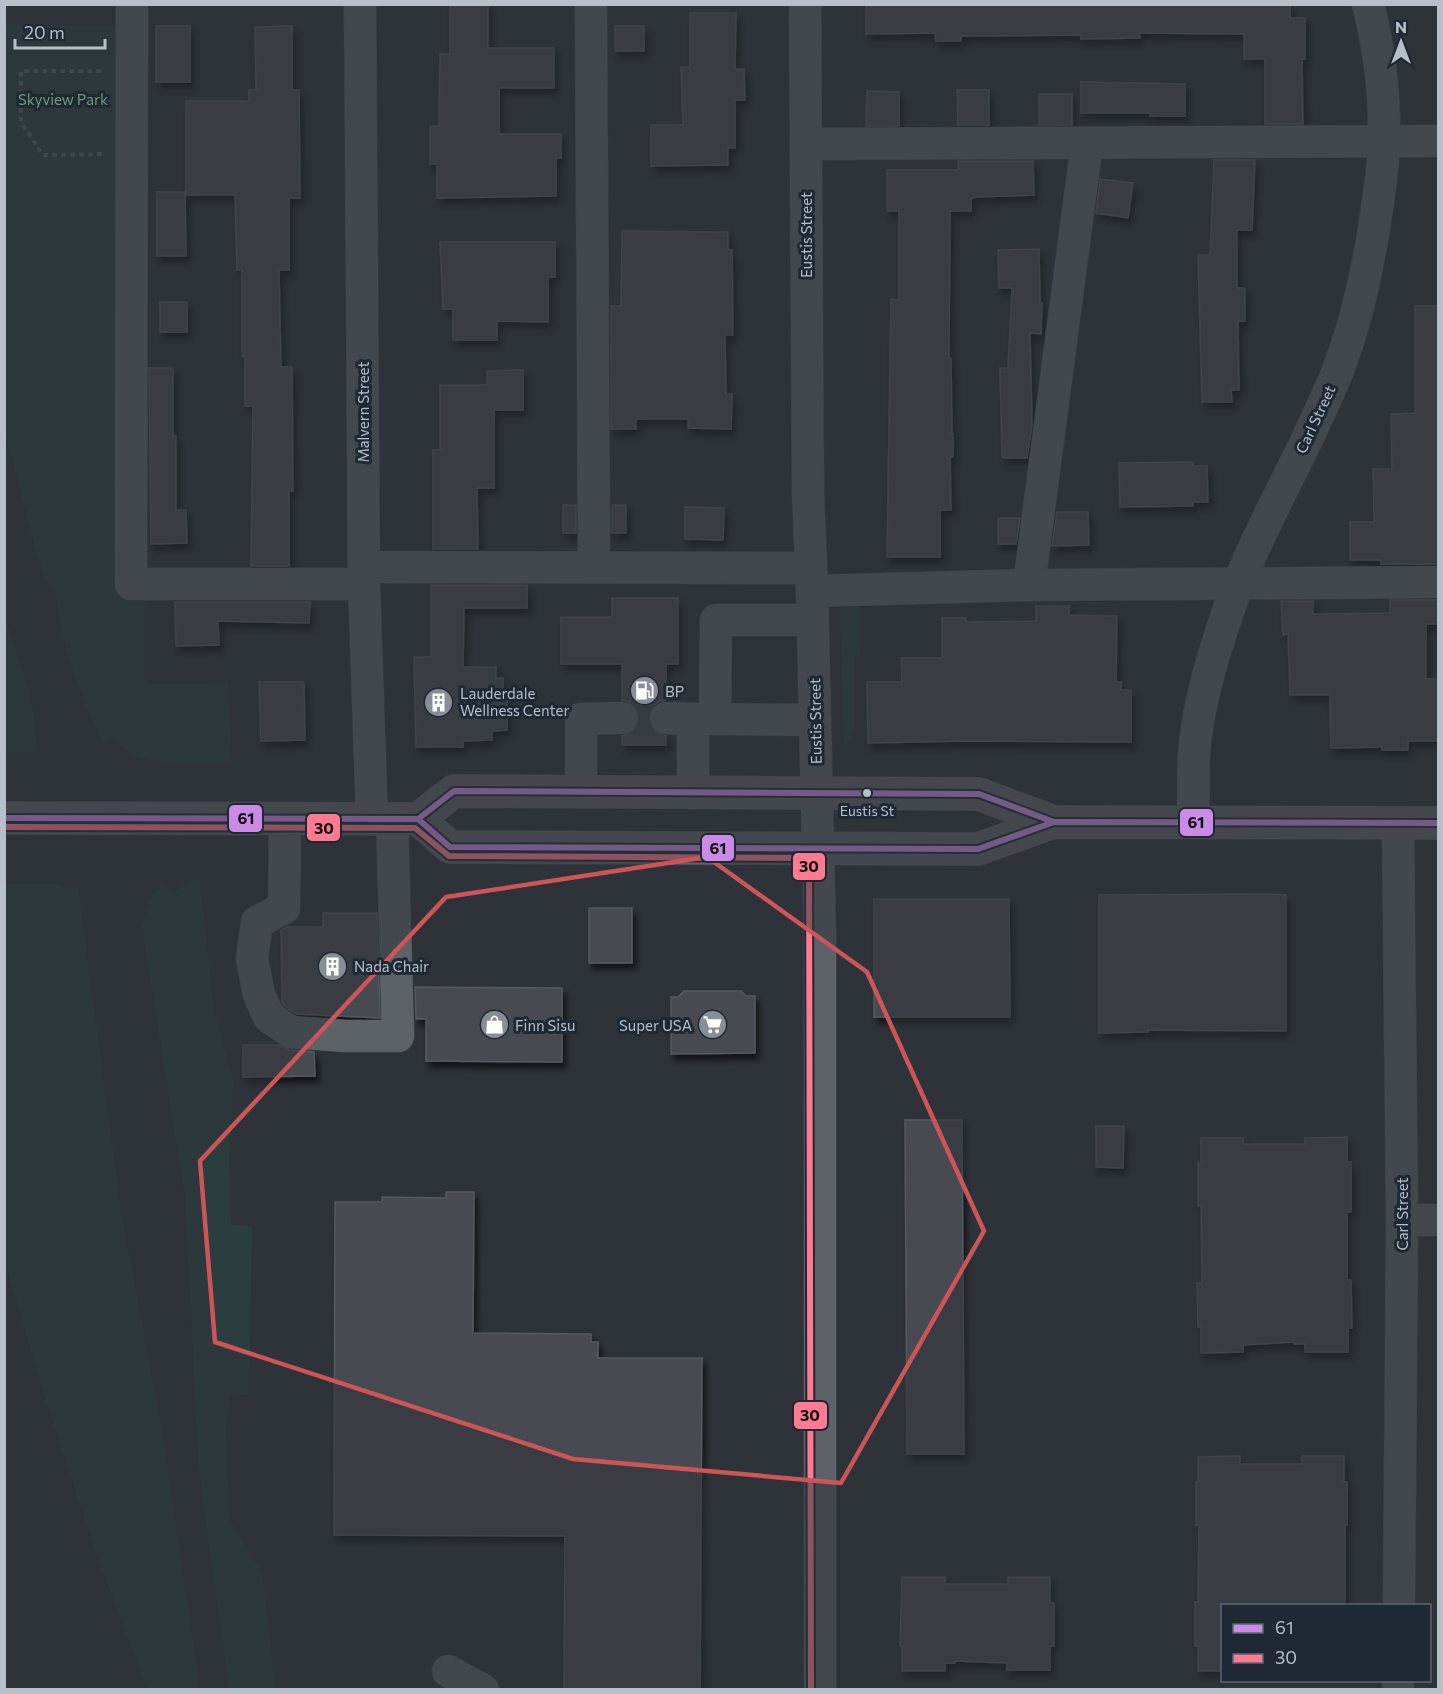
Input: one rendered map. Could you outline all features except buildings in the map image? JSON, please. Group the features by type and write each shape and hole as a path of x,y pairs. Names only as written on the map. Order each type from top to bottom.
{"main road":[{"path":"4,818 394,819 454,791 979,794 1054,822"},
{"path":"394,819 450,847 818,849 978,849 1054,822 1438,823"}],"street":[{"path":"132,4 131,584 594,566 812,593 1029,585 1438,582"},
{"name":"Malvern Street","path":"285,819 284,908 257,922 252,959 259,996 269,1017 291,1032 345,1036 398,1036 394,819 364,576 360,4"},
{"path":"591,4 594,566"},
{"name":"Eustis Street","path":"805,4 807,480 818,849 820,1689"},
{"name":"Carl Street","path":"1193,822 1194,755 1216,649 1238,583 1338,370 1359,309 1378,198 1384,141 1384,99 1375,33 1368,4"},
{"path":"806,144 1438,141"},
{"path":"1029,585 1088,143"},
{"path":"693,793 692,719 716,620 812,593"},
{"path":"581,792 581,719 622,718"},
{"path":"692,719 815,720"},
{"name":"Carl Street","path":"1398,823 1402,1220 1399,1604"},
{"path":"1402,1220 1438,1220"},
{"path":"448,1671 483,1689"}],"path":[{"path":"131,70 21,71 21,122 43,155 108,154 107,149 131,150"}],"highlighted area":[{"path":"707,857 867,972 984,1231 841,1483 573,1459 215,1342 200,1161 446,897"}],"green space":[{"name":"Skyview Park","path":"4,24 121,25 145,595 145,684 228,683 232,762 179,763 151,760 130,753 114,737 105,746 74,675 64,641 55,593 44,576 38,559 5,433"},
{"path":"839,600 861,600 860,656 854,656 854,729 846,748 844,742"},
{"path":"4,614 28,687 33,709 37,752 5,752"},
{"path":"200,878 213,1005 234,1083 229,1158 231,1225 252,1226 249,1395 230,1396 226,1430 229,1519 262,1572 276,1689 229,1689 198,1457 185,1199 142,927 151,898 162,885 175,891 192,879"},
{"path":"5,884 58,884 65,888 78,886 122,1217 163,1432 200,1689 147,1689 94,1548 44,1395 5,1263"}],"tunnel":[{"path":"622,718 666,718"}],"transit line":[{"name":"61","path":"370,819 418,819 454,791 979,794 1054,822 1073,822"},
{"name":"61","path":"4,818 418,819 450,847 978,849 1054,822 1438,823"},
{"name":"30","path":"4,827 415,828 449,856 809,858 811,1690"}],"place":[{"name":"BP","path":"644,691"},
{"name":"Lauderdale Wellness Center","path":"439,702"},
{"name":"Eustis St","path":"867,793"},
{"name":"Nada Chair","path":"333,966"},
{"name":"Finn Sisu","path":"494,1025"},
{"name":"Super USA","path":"713,1025"}]}
